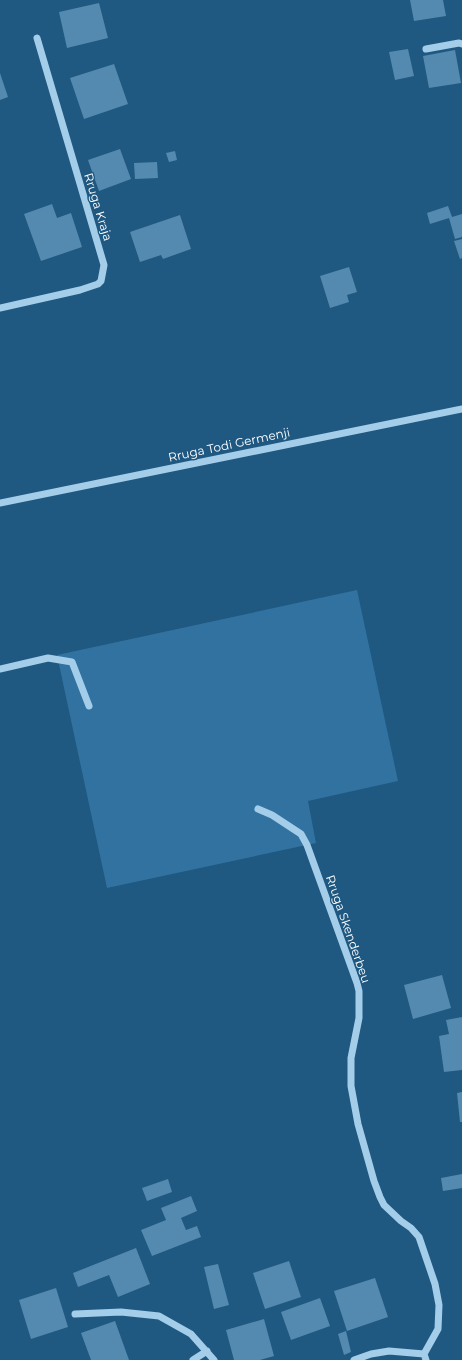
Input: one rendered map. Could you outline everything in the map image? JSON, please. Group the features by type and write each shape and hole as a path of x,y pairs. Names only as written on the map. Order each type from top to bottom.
{"street":[{"name":"Rruga Kraja","path":"0,308 80,290 98,284 101,281 104,265 37,38"},
{"path":"426,49 459,43 462,44"},
{"name":"Rruga Todi Germenji","path":"0,503 462,409"},
{"path":"0,669 48,658 72,662 89,706"},
{"name":"Rruga Skenderbeu","path":"258,809 272,815 301,834 307,845 358,987 359,1018 351,1058 351,1086 358,1124 374,1181 384,1205 400,1221 411,1228 419,1237 435,1284 439,1305 438,1329 425,1357 389,1351 371,1354 354,1360"},
{"path":"75,1314 121,1312 159,1316 191,1334 214,1360"},
{"path":"192,1360 207,1351"}],"shaded area":[{"path":"357,590 398,781 308,801 316,843 107,888 57,655"}],"building":[{"path":"410,0 443,0 446,16 414,21"},
{"path":"99,3 108,38 67,48 59,12"},
{"path":"408,49 414,76 395,80 389,52"},
{"path":"455,50 461,83 429,88 423,56"},
{"path":"114,64 128,104 84,119 70,78"},
{"path":"0,73 8,97 0,100"},
{"path":"120,149 131,179 99,191 88,160"},
{"path":"175,151 177,160 169,162 166,153"},
{"path":"157,162 158,178 135,179 134,163"},
{"path":"52,204 57,218 71,213 82,247 41,261 24,214"},
{"path":"448,206 452,217 462,214 462,237 455,239 449,218 430,224 427,213"},
{"path":"180,215 191,249 163,259 161,255 140,262 130,232"},
{"path":"462,239 462,258 460,259 454,241"},
{"path":"349,267 357,292 347,295 349,302 330,308 320,276"},
{"path":"442,975 451,1008 413,1019 404,985"},
{"path":"462,1017 462,1070 444,1072 439,1036 449,1034 446,1020"},
{"path":"462,1092 462,1122 460,1122 457,1093"},
{"path":"462,1174 462,1188 443,1191 441,1178"},
{"path":"168,1179 172,1192 147,1201 142,1188"},
{"path":"191,1196 197,1211 181,1218 186,1230 197,1226 201,1237 152,1256 141,1230 166,1220 161,1208"},
{"path":"136,1248 150,1284 118,1297 109,1275 78,1287 73,1273"},
{"path":"289,1261 301,1297 265,1309 253,1273"},
{"path":"218,1264 229,1305 214,1309 204,1267"},
{"path":"375,1278 388,1317 347,1331 334,1291"},
{"path":"56,1288 68,1327 31,1339 19,1300"},
{"path":"320,1298 330,1326 291,1340 281,1312"},
{"path":"264,1319 274,1356 260,1360 234,1360 226,1330"},
{"path":"115,1321 129,1360 91,1360 81,1333"},
{"path":"346,1331 351,1352 344,1355 338,1334"}]}
